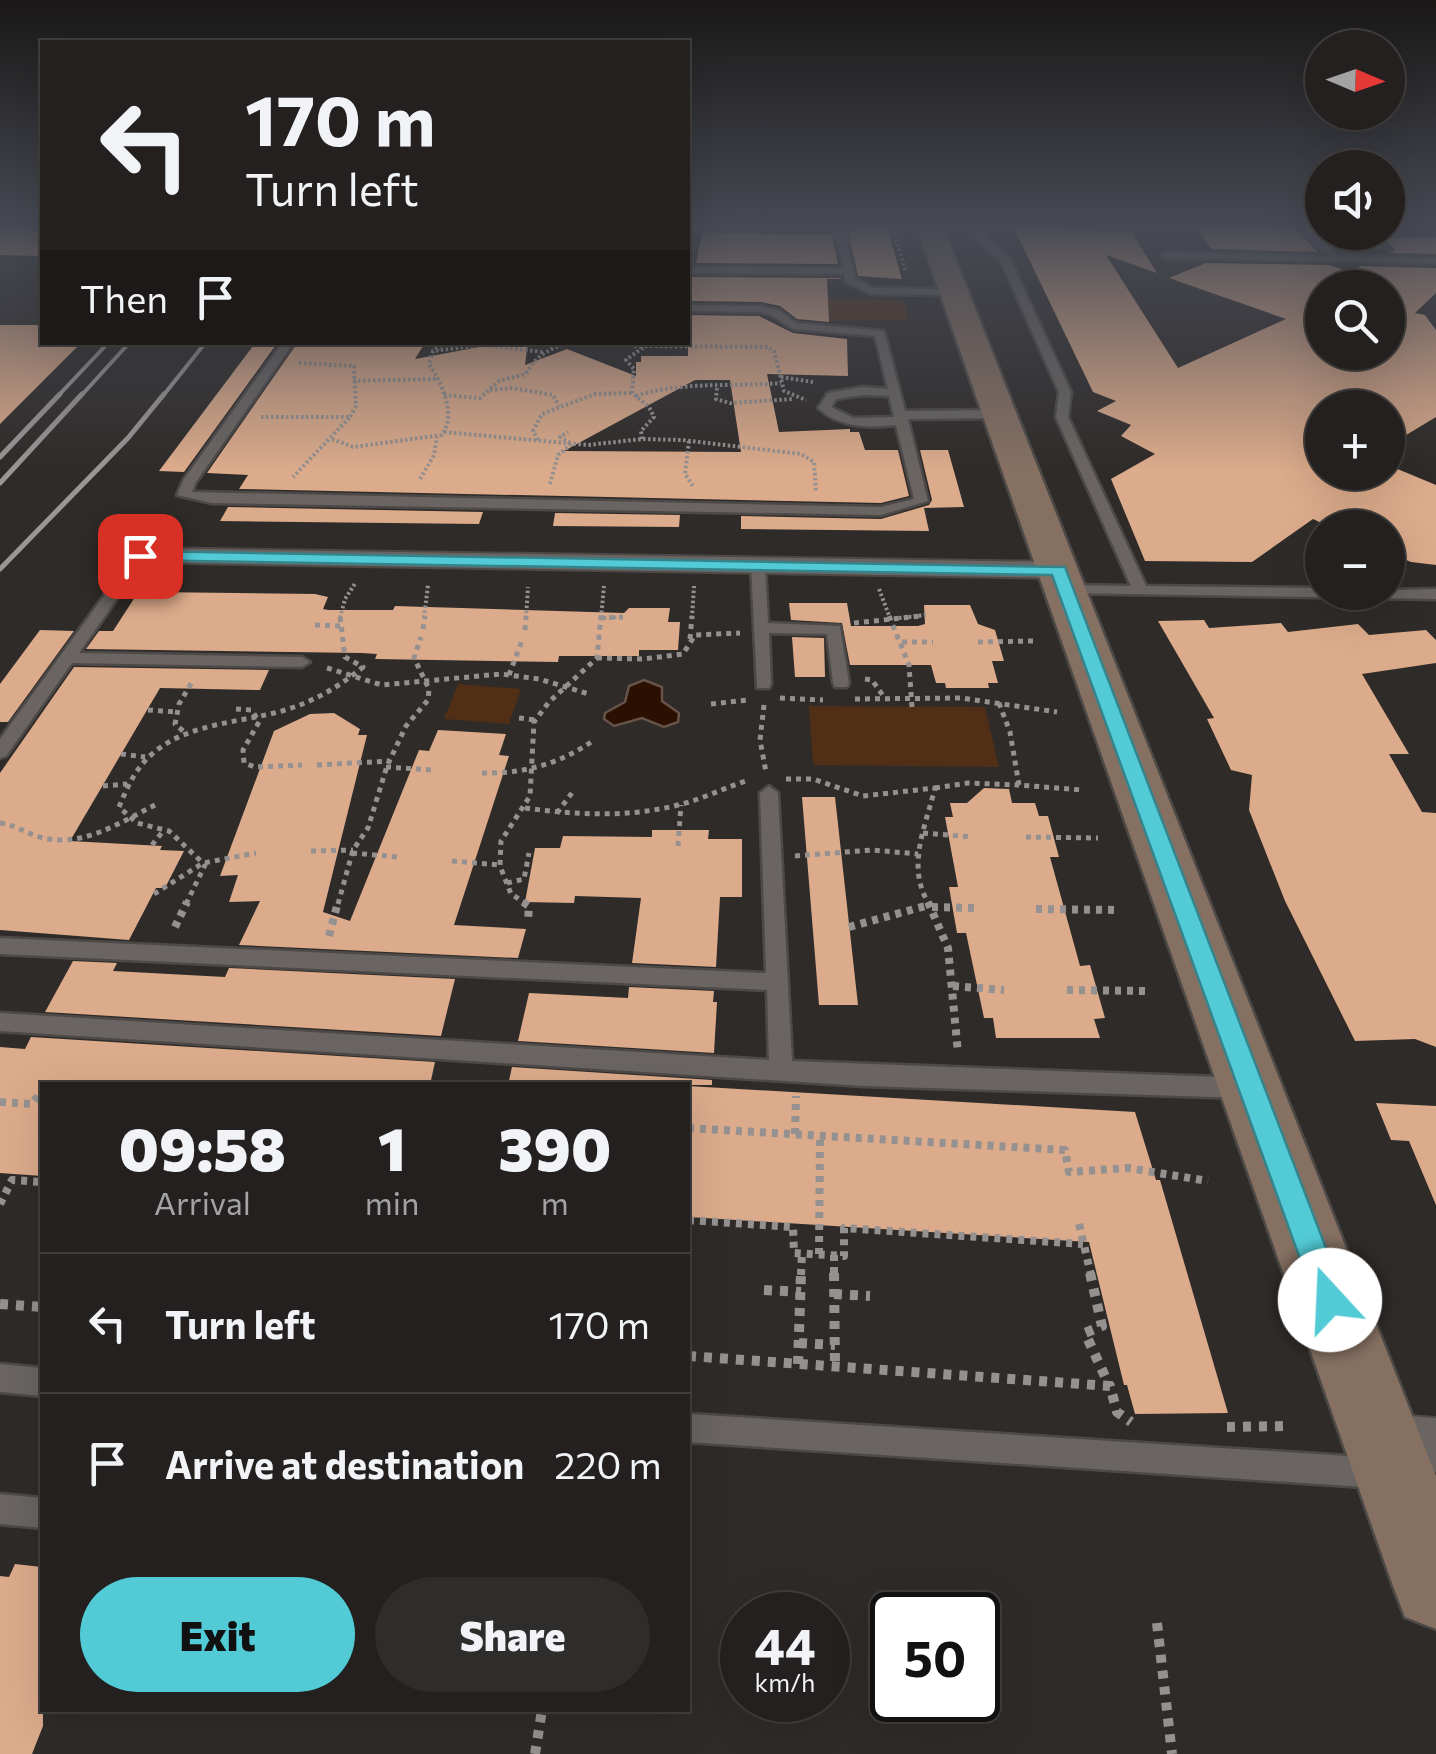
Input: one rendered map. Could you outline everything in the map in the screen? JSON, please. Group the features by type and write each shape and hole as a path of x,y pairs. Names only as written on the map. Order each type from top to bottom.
{"main road":[{"path":"959,307 996,407 1053,601 1404,1453 1436,1586"}],"street":[{"path":"140,556 758,565 1053,601"}],"lane":[{"path":"1027,307 1065,392 1062,417 1140,590"},
{"path":"287,345 189,482 184,495 881,511 921,501 880,334 793,326 776,312 760,309 690,308"},
{"path":"899,407 872,424 841,421 824,408 832,396 862,391 899,407 996,407"},
{"path":"0,752 140,556"},
{"path":"758,565 763,691"},
{"path":"1053,601 1140,590 1436,594"},
{"path":"761,630 834,628 841,683"},
{"path":"67,658 302,662"},
{"path":"768,786 781,1070"},
{"path":"0,946 777,982"},
{"path":"0,1022 781,1070 1252,1088"},
{"path":"0,1378 40,1382"},
{"path":"690,1428 1404,1453"},
{"path":"0,1509 40,1513"}],"path":[{"path":"432,345 440,349"},
{"path":"332,439 353,447 437,437 447,428 444,395 428,357 440,349 477,345"},
{"path":"493,345 543,352"},
{"path":"444,395 480,398 499,381 526,374 527,364 543,352 570,345"},
{"path":"619,345 768,347 774,351 784,391 796,398"},
{"path":"633,395 634,369 626,360 641,347"},
{"path":"273,364 354,366 356,406 332,439 307,456 278,500"},
{"path":"353,381 428,376 439,379"},
{"path":"544,442 536,439 533,431 542,414 595,394 633,395 671,385 718,388 782,383"},
{"path":"489,390 512,388 553,395 558,406"},
{"path":"718,388 716,399 730,403 796,398 827,402"},
{"path":"633,395 649,407 654,417 641,430 642,439"},
{"path":"235,416 350,417"},
{"path":"444,432 572,444 642,439 689,441 800,454 814,462 815,510"},
{"path":"568,432 560,437 572,444"},
{"path":"409,502 434,455 437,437"},
{"path":"689,441 685,474 693,486 690,507"},
{"path":"544,505 558,454 572,444"},
{"path":"205,865 164,830 137,824 120,807 126,784 147,757 184,732 311,701 363,667 345,657 340,609 364,574"},
{"path":"320,961 337,916 353,851 368,828 388,764 406,726 428,700 426,681 414,658 422,632 428,574"},
{"path":"509,674 524,634 530,576"},
{"path":"528,922 529,906 511,894 500,864 501,842 530,796 536,720 549,702 597,658 605,576"},
{"path":"597,658 667,658 683,654 690,640 695,578"},
{"path":"876,580 902,642 914,698 912,707"},
{"path":"978,642 1053,601"},
{"path":"834,628 926,615"},
{"path":"599,618 624,617"},
{"path":"315,625 340,626"},
{"path":"690,640 708,632 761,630"},
{"path":"902,642 933,642"},
{"path":"184,732 174,724 204,660"},
{"path":"302,662 368,684 509,674 590,694"},
{"path":"763,691 760,740 768,786"},
{"path":"711,704 763,691 831,700"},
{"path":"850,700 998,702 1039,712 1057,712"},
{"path":"998,702 1010,732 1020,784"},
{"path":"236,709 245,707 260,722 243,750 244,762 255,767 302,765"},
{"path":"148,710 178,712"},
{"path":"519,718 536,720"},
{"path":"482,773 530,768 578,753 594,740"},
{"path":"156,750 166,755"},
{"path":"122,754 147,757"},
{"path":"317,765 388,764 432,770"},
{"path":"525,808 592,817 638,814 681,804 746,780 768,786 813,779 844,793 863,796 968,783 1082,790"},
{"path":"103,786 126,784"},
{"path":"934,788 915,866 918,888 948,948 960,1079"},
{"path":"557,813 574,790"},
{"path":"678,846 681,804"},
{"path":"0,823 20,824 42,838 76,839 155,805"},
{"path":"152,845 164,830"},
{"path":"924,833 974,837"},
{"path":"1026,837 1098,838"},
{"path":"772,856 838,855 877,848 918,854"},
{"path":"311,850 398,856"},
{"path":"154,894 167,892 184,873 216,857 256,853"},
{"path":"507,883 524,879 529,853"},
{"path":"452,861 500,864"},
{"path":"162,953 205,865"},
{"path":"850,927 930,906 979,908"},
{"path":"1036,908 1120,910"},
{"path":"954,986 1004,990"},
{"path":"1067,990 1146,991"},
{"path":"0,1102 32,1104 40,1094"},
{"path":"690,1128 1065,1150 1069,1172 1128,1168 1208,1181"},
{"path":"819,1254 820,1136"},
{"path":"0,1204 12,1177 40,1182"},
{"path":"690,1220 793,1227 794,1253 802,1254 844,1256 844,1228 1083,1244"},
{"path":"1079,1224 1102,1326 1085,1333 1110,1386 1117,1412 1138,1428"},
{"path":"798,1364 802,1254"},
{"path":"834,1254 835,1366"},
{"path":"764,1290 802,1292"},
{"path":"834,1294 870,1296"},
{"path":"0,1304 40,1307"},
{"path":"799,1343 834,1345"},
{"path":"690,1356 1110,1386"},
{"path":"1212,1427 1286,1426"},
{"path":"1156,1623 1172,1754"},
{"path":"535,1754 542,1712"}],"shaded area":[{"path":"820,307 905,307 908,320 821,321"},
{"path":"644,680 662,687 662,701 679,713 678,722 664,727 642,718 614,726 604,719 605,713 625,702 629,686"},
{"path":"458,684 521,689 509,724 444,719"},
{"path":"809,706 985,707 999,767 813,765"}],"building":[{"path":"781,307 828,307 829,322 797,319"},
{"path":"1052,307 1139,307 1178,368 1286,319 1251,307 1305,307 1305,370 1405,370 1405,307 1421,307 1415,313 1425,315 1436,330 1436,417 1405,436 1405,390 1305,390 1305,490 1405,490 1405,472 1436,485 1436,565 1405,559 1405,510 1305,510 1305,525 1252,562 1145,561 1111,479 1155,454 1121,436 1131,425 1097,411 1116,401 1093,392"},
{"path":"690,315 759,316 793,333 847,339 848,376 767,374 779,432 850,429 859,432 865,450 898,450 909,496 881,503 239,489 248,475 207,473 296,345 423,346 415,359 490,345 528,345 525,365 567,349 636,376 636,362 641,362 641,356 688,356","holes":["695,380 730,380 741,452 564,451"]},
{"path":"0,325 40,325 40,345 79,345 0,424"},
{"path":"254,345 276,345 184,472 159,471"},
{"path":"920,450 948,450 964,507 924,508 929,531 741,529 741,516 881,519 929,505 932,500"},
{"path":"228,507 483,512 479,524 220,521"},
{"path":"555,513 680,515 679,527 553,526"},
{"path":"137,594 315,594 328,597 323,609 328,610 393,610 395,606 624,613 629,608 670,608 668,622 680,622 678,650 639,650 639,656 559,656 558,662 375,659 377,654 362,653 86,649 99,631 113,631"},
{"path":"789,603 847,603 851,626 918,626 925,624 924,605 970,605 978,624 995,630 1004,661 992,661 998,683 988,683 989,688 946,688 945,683 936,683 931,665 850,665 842,623 791,620"},
{"path":"1204,620 1209,628 1281,623 1288,632 1358,624 1369,635 1426,630 1436,640 1436,663 1362,674 1409,754 1389,754 1422,812 1436,813 1436,1047 1415,1039 1355,1041 1285,901 1249,810 1252,775 1231,770 1207,719 1214,718 1158,621"},
{"path":"40,630 74,631 8,722 0,722 0,684"},
{"path":"792,637 824,638 825,677 795,677"},
{"path":"74,667 269,670 260,690 160,688 70,841 162,846 160,850 184,851 165,888 156,888 129,940 0,930 0,773"},
{"path":"334,713 360,729 358,735 367,735 323,912 350,921 419,750 429,751 438,730 506,734 499,755 509,756 454,925 526,929 518,958 239,945 260,901 229,902 238,875 220,876 274,731 310,714"},
{"path":"984,788 1009,789 1012,803 1035,803 1039,816 1048,816 1059,857 1050,857 1080,966 1090,965 1105,1018 1094,1019 1100,1038 996,1038 993,1018 984,1018 966,933 957,933 949,887 958,887 945,817 953,817 950,803 967,803"},
{"path":"802,797 835,797 858,1005 819,1005"},
{"path":"652,830 709,830 708,839 742,839 742,897 720,897 716,967 632,963 641,898 575,896 574,903 525,902 535,848 560,848 563,836 652,837"},
{"path":"73,961 117,963 113,971 225,977 229,968 455,979 441,1036 45,1012"},
{"path":"629,987 714,991 714,1053 518,1041 529,993 628,998"},
{"path":"31,1037 435,1062 431,1082 40,1082 40,1176 0,1173 0,1047 25,1049"},
{"path":"512,1067 712,1080 712,1085 690,1082 509,1082"},
{"path":"690,1086 1135,1112 1156,1180 1160,1180 1228,1413 1135,1414 1124,1385 1089,1242 690,1217"},
{"path":"1376,1103 1436,1106 1436,1205 1409,1141 1391,1140"},
{"path":"15,1564 40,1567 43,1726 32,1754 0,1754 0,1576 9,1577"}],"railway":[{"path":"57,397 106,345"},
{"path":"80,397 127,345"},
{"path":"162,397 204,345"},
{"path":"0,457 60,394"},
{"path":"0,483 82,394"},
{"path":"0,569 128,438 164,394"}],"route":[{"path":"140,556 1059,570 1330,1300"}]}
